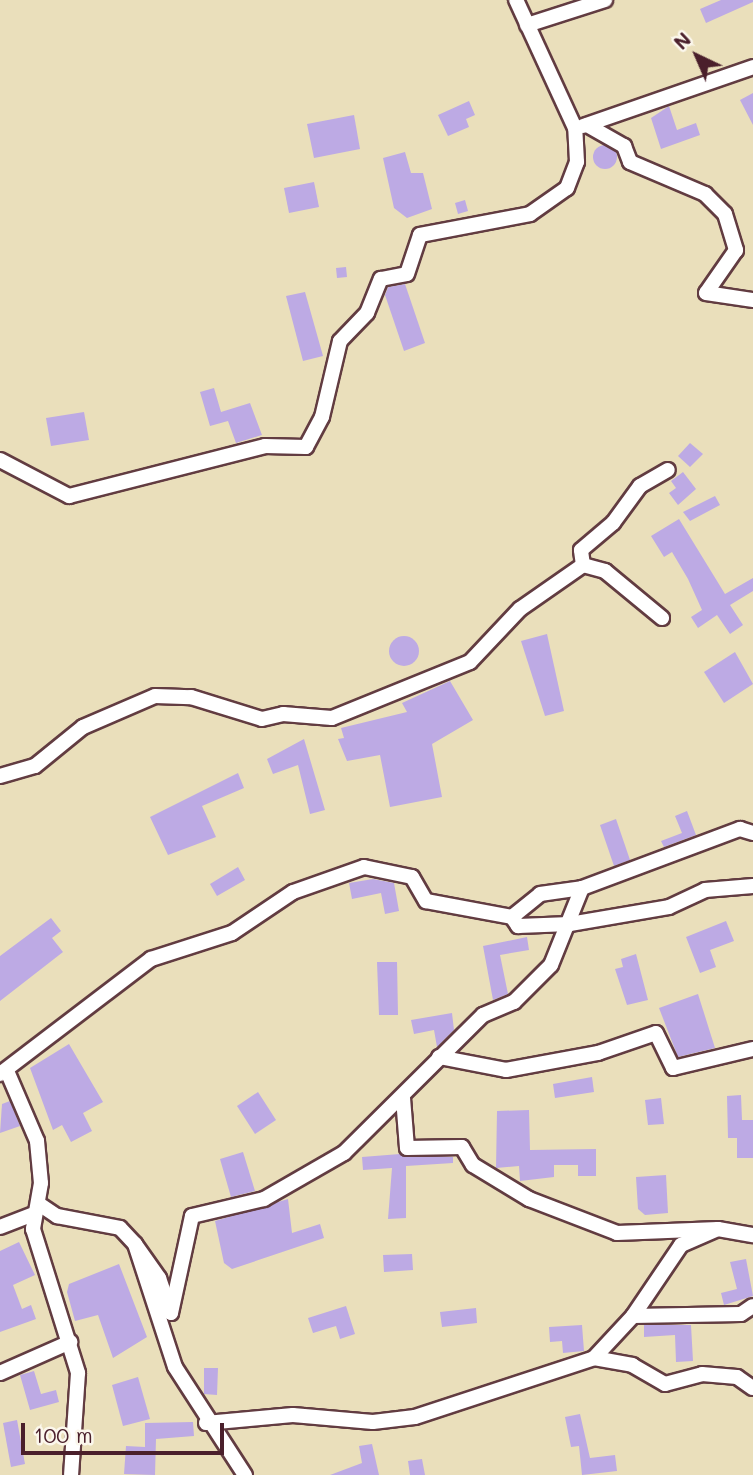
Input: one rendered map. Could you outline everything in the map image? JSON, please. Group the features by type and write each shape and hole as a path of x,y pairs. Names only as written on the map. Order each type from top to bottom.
{"street":[{"path":"0,460 69,496 265,446 306,447 323,416 340,341 368,313 381,279 407,274 420,235 530,214 567,188 577,162 581,127 516,0"},
{"path":"527,25 605,0"},
{"path":"581,127 753,66"},
{"path":"581,127 624,146 630,162 705,194 725,214 736,250 706,293 753,300"},
{"path":"583,565 581,550 613,523 640,486 668,470"},
{"path":"0,776 36,766 83,727 155,696 191,697 262,719 283,714 332,718 470,662 520,608 583,565 606,571 662,618"},
{"path":"512,917 540,894 582,888 740,829 753,833"},
{"path":"71,1475 78,1388 70,1342 36,1209 37,1141 21,1091 3,1073 151,959 232,933 293,892 364,867 412,877 426,901 512,917 518,926 570,924 669,907 705,890 753,886"},
{"path":"0,1227 36,1209 57,1216 120,1228 159,1278 172,1313 192,1216 264,1199 344,1153 403,1098 439,1057 483,1015 521,997 551,965 570,924 582,888"},
{"path":"439,1057 506,1070 598,1053 656,1033 673,1068 753,1049"},
{"path":"403,1098 407,1148 462,1147 473,1165 529,1199 617,1233 718,1229 753,1235"},
{"path":"594,1358 633,1316 681,1245 718,1229"},
{"path":"135,1244 175,1367 206,1423 245,1475"},
{"path":"633,1316 741,1314 753,1306"},
{"path":"0,1373 70,1342"},
{"path":"206,1423 293,1415 373,1422 415,1417 594,1358 632,1365 665,1384 702,1374 737,1377 753,1388"}],"building":[{"path":"721,0 753,2 706,23 700,9"},
{"path":"753,93 753,125 740,100"},
{"path":"469,101 475,115 466,119 469,127 448,136 438,115"},
{"path":"669,106 677,130 696,123 700,135 661,149 651,118"},
{"path":"354,115 360,149 314,158 307,124"},
{"path":"605,145 613,149 617,157 613,165 605,169 597,165 593,157 597,149"},
{"path":"405,152 411,173 423,173 432,209 407,218 394,208 383,158"},
{"path":"314,182 319,207 289,213 284,188"},
{"path":"465,200 468,211 458,214 455,203"},
{"path":"346,267 347,277 337,278 336,268"},
{"path":"405,284 425,343 404,351 385,295 388,287"},
{"path":"305,292 323,356 303,361 286,296"},
{"path":"214,388 221,412 250,403 262,435 236,443 228,421 210,426 200,392"},
{"path":"84,412 89,440 51,446 46,418"},
{"path":"690,443 703,454 690,467 678,456"},
{"path":"683,472 696,489 678,505 669,493 676,488 671,481"},
{"path":"715,496 720,505 690,521 683,512"},
{"path":"679,519 725,594 753,578 753,591 730,605 743,625 730,634 717,615 698,628 691,617 702,610 688,579 672,552 664,557 651,536"},
{"path":"547,634 564,711 545,716 521,641"},
{"path":"404,636 415,640 419,651 415,662 404,666 393,662 389,651 393,640"},
{"path":"735,652 753,684 724,703 704,672"},
{"path":"450,681 473,720 432,744 442,797 390,807 380,755 347,761 338,739 344,738 341,728 407,712 402,703"},
{"path":"304,739 325,810 310,814 298,765 273,774 267,759"},
{"path":"238,773 244,788 202,806 216,837 168,855 150,817"},
{"path":"687,811 696,835 664,847 661,841 682,833 675,816"},
{"path":"616,819 630,860 614,866 600,825"},
{"path":"238,867 245,880 217,896 210,884"},
{"path":"373,879 394,883 399,911 385,914 381,893 352,899 349,883"},
{"path":"51,918 61,931 52,938 63,952 0,1001 0,956"},
{"path":"726,921 734,941 710,950 716,967 700,973 686,937"},
{"path":"527,937 529,950 500,955 508,994 493,1000 483,946"},
{"path":"636,954 648,1000 627,1005 615,969 623,967 621,959"},
{"path":"377,962 397,962 398,1015 379,1015"},
{"path":"698,994 715,1048 678,1057 659,1008"},
{"path":"452,1013 454,1030 437,1047 434,1030 414,1034 411,1020"},
{"path":"69,1044 103,1102 83,1113 92,1131 71,1142 62,1125 53,1130 30,1068"},
{"path":"592,1077 594,1092 555,1098 553,1084"},
{"path":"258,1092 276,1120 255,1134 237,1106"},
{"path":"741,1095 742,1120 753,1120 753,1158 737,1158 737,1138 728,1138 727,1096"},
{"path":"661,1098 664,1124 648,1125 645,1100"},
{"path":"10,1101 20,1126 0,1133 2,1104"},
{"path":"529,1110 530,1150 596,1149 596,1176 578,1176 578,1165 554,1165 554,1177 520,1181 519,1166 496,1168 497,1111"},
{"path":"243,1152 255,1191 231,1197 220,1159"},
{"path":"400,1154 453,1157 453,1163 406,1166 406,1218 388,1219 392,1168 363,1170 362,1157"},
{"path":"666,1175 668,1213 645,1215 638,1209 636,1177"},
{"path":"288,1199 292,1233 320,1224 324,1238 232,1269 224,1263 215,1221"},
{"path":"19,1242 35,1275 13,1285 22,1309 31,1305 36,1319 0,1332 0,1251"},
{"path":"412,1254 413,1270 384,1272 383,1255"},
{"path":"746,1259 753,1296 724,1305 721,1293 737,1289 730,1262"},
{"path":"119,1264 147,1337 113,1358 98,1315 75,1321 67,1292 69,1284"},
{"path":"346,1306 355,1334 340,1339 336,1326 313,1333 308,1318"},
{"path":"476,1308 477,1323 442,1327 440,1312"},
{"path":"582,1325 584,1351 563,1353 562,1341 550,1342 549,1327"},
{"path":"644,1325 691,1325 693,1361 676,1362 675,1335 644,1337"},
{"path":"204,1368 218,1368 217,1395 204,1394"},
{"path":"34,1371 41,1394 56,1390 59,1402 30,1410 20,1375"},
{"path":"138,1377 150,1419 123,1426 112,1385"},
{"path":"580,1414 590,1458 615,1455 617,1471 582,1475 579,1446 571,1447 565,1417"},
{"path":"17,1420 25,1464 11,1467 3,1423"},
{"path":"193,1422 194,1436 156,1439 155,1475 124,1474 126,1446 145,1447 145,1423"},
{"path":"372,1444 379,1475 330,1475 362,1463 359,1446"},
{"path":"422,1459 425,1475 410,1475 408,1461"}]}
